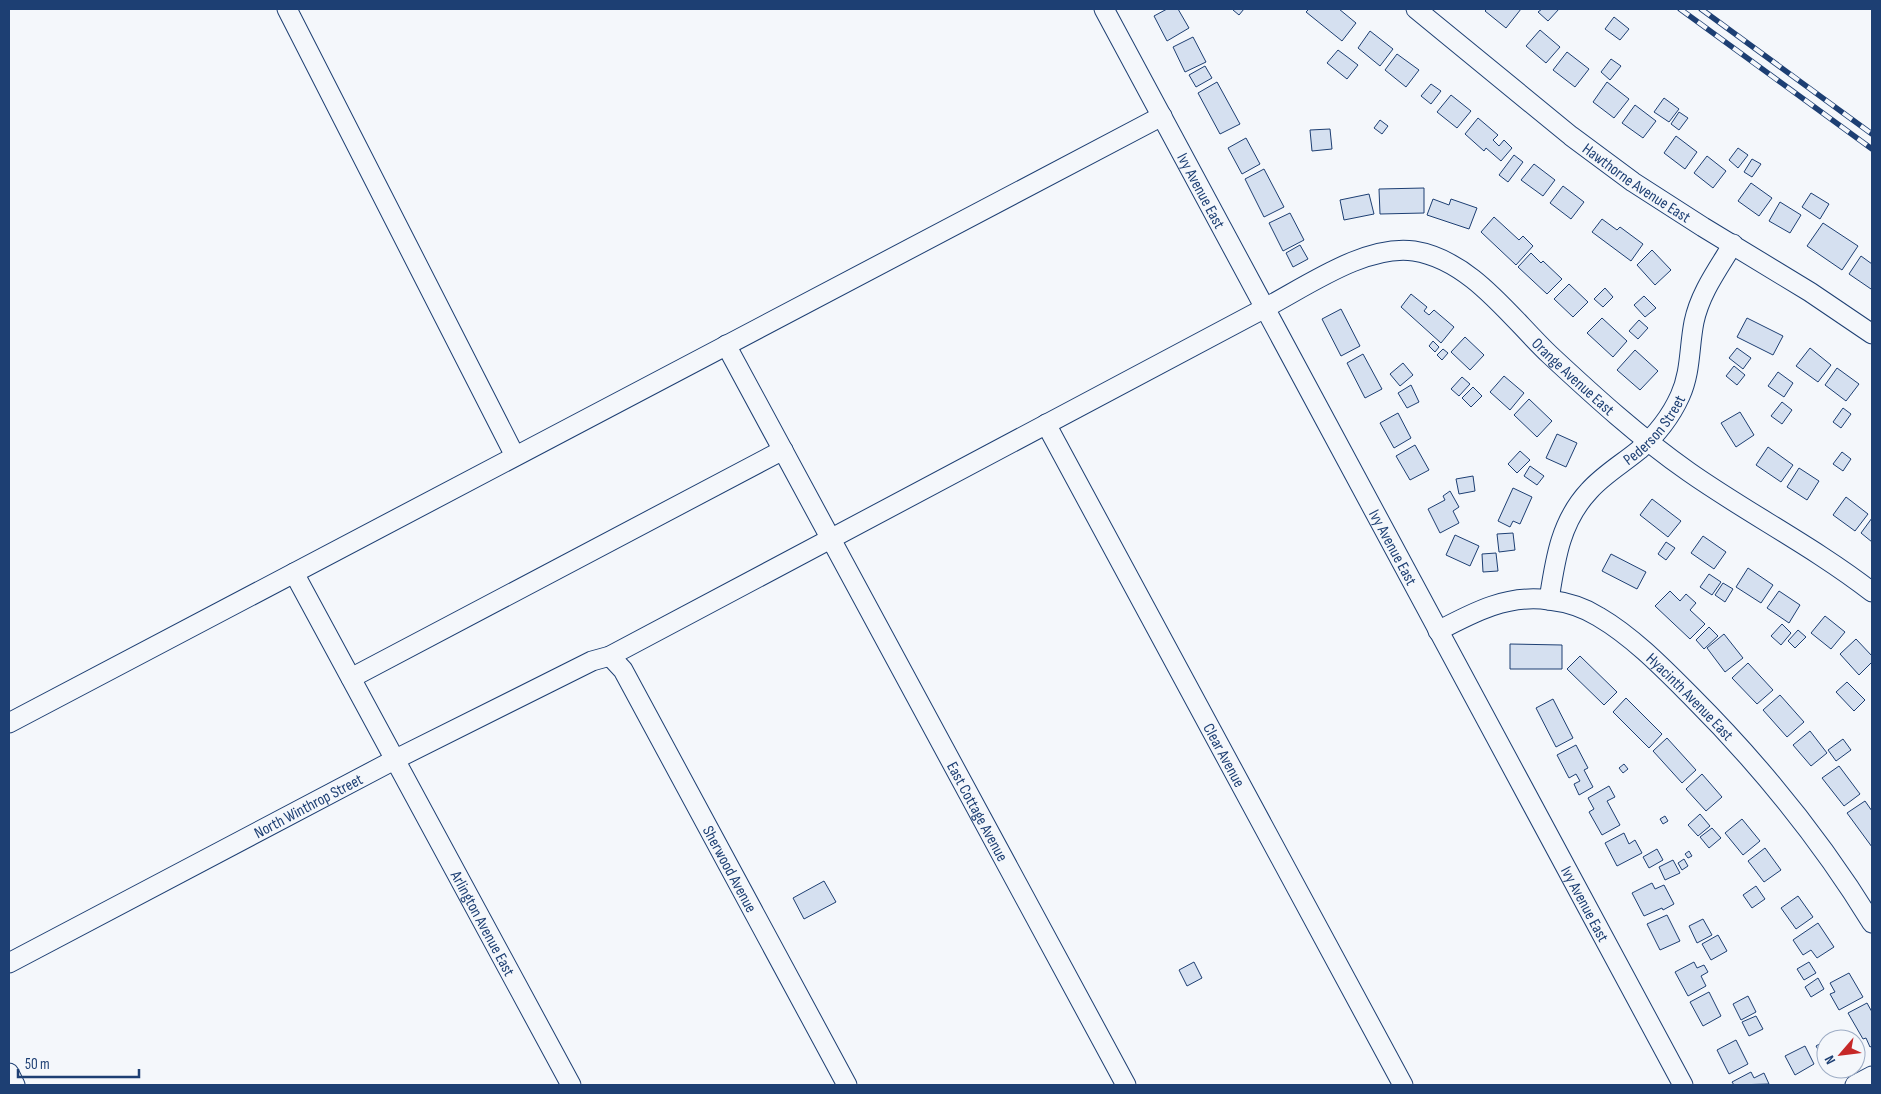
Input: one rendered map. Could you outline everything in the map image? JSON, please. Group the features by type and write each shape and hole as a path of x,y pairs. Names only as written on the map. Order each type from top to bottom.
{"street":[{"path":"288,9 515,456"},
{"name":"Ivy Avenue East","path":"1104,9 1683,1085"},
{"name":"Hawthorne Avenue East","path":"1416,9 1571,136 1633,182 1810,292 1872,334"},
{"path":"9,723 1162,116"},
{"name":"Pederson Street","path":"1549,600 1556,554 1563,531 1574,510 1588,491 1648,441 1669,416 1680,396 1688,373 1694,322 1699,305 1709,283 1733,244"},
{"name":"Orange Avenue East","path":"831,538 1354,260 1371,254 1394,250 1430,254 1447,260 1467,273 1550,355 1648,441 1689,472 1822,556 1872,592"},
{"name":"East Cottage Avenue","path":"726,345 1126,1085"},
{"name":"Clear Avenue","path":"1046,424 1403,1085"},
{"path":"351,678 783,450"},
{"name":"North Winthrop Street","path":"9,963 396,759 592,661 610,656 831,538"},
{"name":"Arlington Avenue East","path":"294,573 571,1085"},
{"name":"Hyacinth Avenue East","path":"1438,631 1479,610 1501,602 1525,599 1549,600 1577,607 1599,617 1644,651 1673,677 1727,732 1778,790 1818,842 1872,923"},
{"name":"Sherwood Avenue","path":"610,656 623,670 847,1085"},
{"path":"9,1073 15,1085"},
{"path":"1855,1085 1872,1076"}],"building":[{"path":"1167,9 1178,9 1189,28 1167,41 1154,16"},
{"path":"1234,9 1244,9 1239,15"},
{"path":"1309,9 1339,9 1356,23 1342,41 1306,12"},
{"path":"1487,9 1521,9 1506,28 1485,11"},
{"path":"1542,9 1559,9 1548,21 1538,12"},
{"path":"1614,17 1629,29 1620,40 1605,29"},
{"path":"1540,30 1560,47 1546,63 1526,46"},
{"path":"1370,31 1393,49 1380,66 1358,48"},
{"path":"1193,37 1206,62 1185,72 1173,47"},
{"path":"1338,50 1358,65 1347,79 1327,63"},
{"path":"1567,52 1589,69 1575,87 1553,70"},
{"path":"1397,54 1419,70 1406,87 1385,70"},
{"path":"1611,59 1621,66 1610,80 1601,72"},
{"path":"1205,66 1212,78 1196,87 1189,75"},
{"path":"1217,82 1240,124 1220,134 1198,93"},
{"path":"1607,82 1629,99 1614,118 1593,102"},
{"path":"1431,84 1441,91 1431,104 1421,96"},
{"path":"1451,95 1471,111 1457,128 1437,112"},
{"path":"1664,98 1679,109 1669,122 1654,112"},
{"path":"1635,105 1656,121 1643,138 1622,123"},
{"path":"1679,112 1688,118 1679,130 1671,124"},
{"path":"1478,118 1498,135 1493,140 1499,146 1504,140 1512,148 1501,161 1486,148 1484,151 1465,134"},
{"path":"1380,120 1388,126 1382,134 1374,128"},
{"path":"1330,129 1332,149 1312,151 1310,130"},
{"path":"1676,136 1697,152 1685,169 1664,153"},
{"path":"1246,138 1260,164 1242,174 1228,148"},
{"path":"1738,148 1748,155 1738,168 1729,160"},
{"path":"1514,155 1523,162 1508,182 1499,175"},
{"path":"1707,156 1726,171 1713,188 1694,173"},
{"path":"1752,159 1761,164 1752,177 1744,172"},
{"path":"1534,164 1555,180 1543,196 1521,180"},
{"path":"1264,169 1284,207 1264,217 1245,179"},
{"path":"1751,183 1772,198 1759,216 1738,201"},
{"path":"1563,186 1584,202 1571,219 1550,203"},
{"path":"1424,188 1424,213 1380,214 1379,189"},
{"path":"1811,193 1829,204 1820,219 1802,207"},
{"path":"1369,194 1374,214 1344,220 1340,200"},
{"path":"1433,199 1449,205 1451,199 1477,208 1469,229 1427,215"},
{"path":"1780,202 1801,215 1790,233 1769,221"},
{"path":"1290,213 1304,240 1283,251 1269,223"},
{"path":"1494,217 1519,240 1523,236 1533,246 1516,265 1481,232"},
{"path":"1602,219 1617,230 1620,227 1643,244 1631,261 1592,232"},
{"path":"1823,223 1858,246 1842,270 1807,246"},
{"path":"1300,245 1308,259 1293,267 1286,253"},
{"path":"1652,250 1671,270 1655,285 1637,265"},
{"path":"1531,253 1541,263 1543,261 1562,279 1547,294 1518,267"},
{"path":"1861,256 1872,264 1871,289 1849,274"},
{"path":"1569,284 1588,302 1573,317 1554,299"},
{"path":"1605,288 1613,297 1603,307 1594,299"},
{"path":"1411,294 1427,307 1424,311 1429,315 1434,310 1454,327 1441,343 1401,307"},
{"path":"1644,296 1656,308 1645,317 1634,305"},
{"path":"1341,309 1360,346 1341,356 1322,319"},
{"path":"1602,318 1627,341 1613,357 1587,333"},
{"path":"1747,318 1783,336 1773,355 1737,337"},
{"path":"1639,320 1648,328 1638,339 1629,331"},
{"path":"1465,337 1484,355 1470,370 1451,352"},
{"path":"1433,341 1439,347 1435,352 1429,346"},
{"path":"1737,348 1751,358 1743,369 1729,358"},
{"path":"1810,348 1831,365 1818,382 1796,366"},
{"path":"1443,349 1448,353 1442,360 1437,355"},
{"path":"1635,350 1658,371 1640,390 1617,370"},
{"path":"1363,354 1382,389 1365,398 1347,363"},
{"path":"1403,363 1413,375 1400,386 1390,374"},
{"path":"1734,366 1745,375 1737,385 1726,376"},
{"path":"1837,368 1859,384 1846,401 1825,385"},
{"path":"1778,372 1793,383 1784,397 1768,386"},
{"path":"1504,376 1524,393 1510,410 1490,392"},
{"path":"1462,377 1470,384 1459,396 1451,389"},
{"path":"1411,385 1419,402 1407,408 1398,393"},
{"path":"1473,387 1482,396 1471,407 1462,398"},
{"path":"1529,399 1552,421 1537,437 1514,415"},
{"path":"1782,402 1792,410 1782,424 1771,416"},
{"path":"1843,408 1851,414 1841,428 1833,422"},
{"path":"1740,412 1754,435 1736,447 1721,423"},
{"path":"1398,413 1411,438 1394,448 1380,423"},
{"path":"1557,434 1577,443 1566,467 1546,458"},
{"path":"1415,445 1429,470 1410,480 1396,456"},
{"path":"1768,447 1793,465 1781,482 1756,465"},
{"path":"1520,451 1530,460 1517,473 1508,464"},
{"path":"1842,452 1851,459 1843,471 1833,464"},
{"path":"1530,466 1544,476 1537,485 1524,476"},
{"path":"1799,468 1819,481 1807,500 1787,487"},
{"path":"1473,476 1475,491 1459,494 1456,479"},
{"path":"1513,488 1532,497 1520,524 1513,521 1510,527 1498,521"},
{"path":"1450,491 1459,507 1453,511 1459,523 1440,533 1428,509 1445,500 1443,496"},
{"path":"1846,497 1868,514 1855,531 1833,515"},
{"path":"1652,499 1681,521 1668,537 1640,515"},
{"path":"1872,518 1872,542 1861,533"},
{"path":"1513,533 1515,550 1499,552 1497,534"},
{"path":"1455,535 1479,546 1470,566 1446,555"},
{"path":"1703,536 1726,552 1714,569 1691,553"},
{"path":"1666,542 1675,548 1666,560 1658,554"},
{"path":"1496,553 1498,571 1483,572 1482,554"},
{"path":"1611,554 1646,572 1637,589 1602,571"},
{"path":"1748,568 1773,585 1761,603 1736,587"},
{"path":"1709,574 1721,582 1712,595 1700,587"},
{"path":"1723,583 1733,589 1725,602 1715,595"},
{"path":"1670,591 1680,601 1686,594 1696,603 1690,610 1705,624 1690,639 1655,606"},
{"path":"1779,591 1800,605 1789,623 1767,608"},
{"path":"1825,616 1845,632 1831,649 1811,633"},
{"path":"1782,624 1791,633 1781,645 1771,636"},
{"path":"1709,627 1718,636 1704,649 1696,640"},
{"path":"1798,630 1806,637 1795,648 1788,641"},
{"path":"1724,634 1743,658 1725,672 1707,648"},
{"path":"1856,639 1872,656 1872,662 1859,675 1840,654"},
{"path":"1510,644 1562,645 1562,669 1510,669"},
{"path":"1580,656 1617,692 1604,705 1567,669"},
{"path":"1748,663 1773,690 1757,704 1732,678"},
{"path":"1847,682 1865,700 1854,711 1836,692"},
{"path":"1780,695 1804,722 1787,737 1763,710"},
{"path":"1626,698 1662,734 1649,748 1613,712"},
{"path":"1553,699 1573,738 1556,747 1536,708"},
{"path":"1810,731 1827,753 1811,766 1793,745"},
{"path":"1667,738 1696,770 1682,783 1653,751"},
{"path":"1843,739 1851,750 1836,761 1828,750"},
{"path":"1576,745 1588,768 1584,770 1593,787 1579,795 1574,784 1580,781 1576,774 1569,778 1557,755"},
{"path":"1624,764 1628,769 1623,773 1619,768"},
{"path":"1839,766 1860,794 1844,806 1822,778"},
{"path":"1702,774 1722,797 1706,811 1686,789"},
{"path":"1609,786 1615,797 1607,801 1620,825 1602,835 1589,812 1594,809 1588,798"},
{"path":"1865,801 1872,811 1872,847 1847,813"},
{"path":"1700,814 1710,826 1698,836 1688,825"},
{"path":"1665,816 1668,821 1663,824 1660,819"},
{"path":"1742,819 1760,841 1743,855 1725,833"},
{"path":"1712,828 1721,838 1709,848 1700,837"},
{"path":"1624,833 1629,844 1635,840 1642,853 1617,866 1605,843"},
{"path":"1765,848 1781,870 1764,882 1748,861"},
{"path":"1657,849 1663,860 1649,868 1643,857"},
{"path":"1689,851 1692,856 1688,858 1685,854"},
{"path":"1684,859 1688,866 1682,870 1678,863"},
{"path":"1673,860 1680,873 1665,880 1659,867"},
{"path":"824,881 836,902 804,919 793,898"},
{"path":"1652,883 1655,889 1664,885 1674,904 1644,916 1632,893"},
{"path":"1756,886 1765,899 1752,908 1743,895"},
{"path":"1798,896 1813,917 1796,929 1781,908"},
{"path":"1667,915 1680,941 1660,950 1647,924"},
{"path":"1703,919 1712,935 1697,943 1689,926"},
{"path":"1818,923 1834,947 1817,958 1811,950 1803,955 1793,940"},
{"path":"1718,935 1727,951 1711,960 1702,944"},
{"path":"1194,962 1202,978 1187,986 1179,970"},
{"path":"1694,962 1697,968 1704,965 1708,972 1701,976 1706,986 1688,996 1675,972"},
{"path":"1809,962 1816,973 1804,980 1797,969"},
{"path":"1849,973 1863,997 1839,1010 1830,994 1835,992 1830,983"},
{"path":"1818,978 1824,989 1811,997 1805,987"},
{"path":"1709,992 1721,1016 1703,1026 1690,1002"},
{"path":"1748,996 1756,1012 1741,1020 1733,1004"},
{"path":"1867,1003 1872,1012 1872,1046 1870,1047 1866,1038 1866,1029 1857,1029 1848,1013"},
{"path":"1756,1016 1763,1029 1749,1036 1742,1022"},
{"path":"1736,1040 1748,1064 1729,1074 1717,1050"},
{"path":"1805,1046 1814,1064 1795,1075 1785,1056"},
{"path":"1751,1072 1754,1078 1764,1073 1769,1084 1734,1085 1732,1082"}],"railway":[{"path":"1680,9 1872,149"},
{"path":"1701,9 1872,134"}]}
